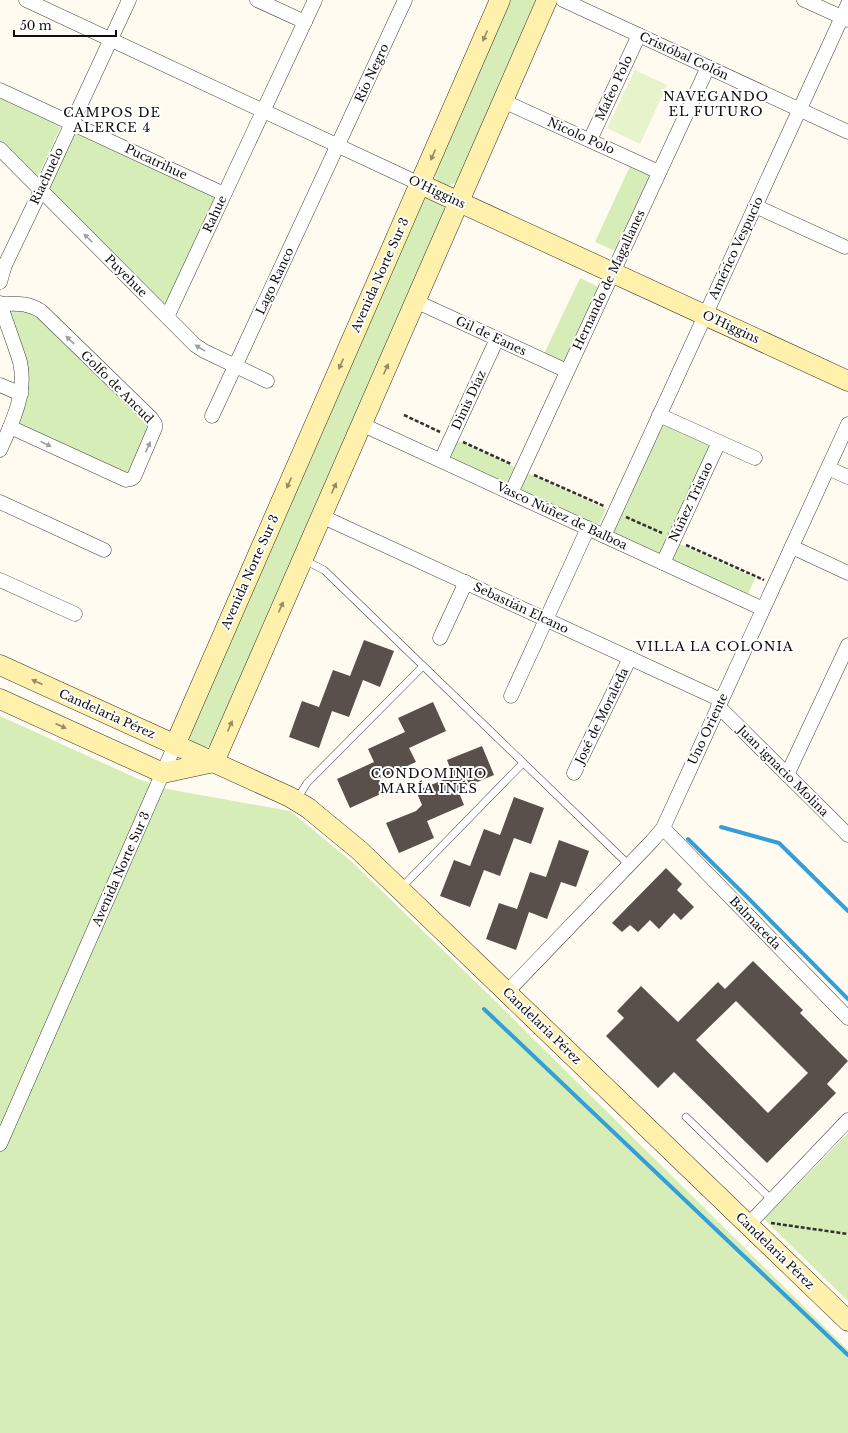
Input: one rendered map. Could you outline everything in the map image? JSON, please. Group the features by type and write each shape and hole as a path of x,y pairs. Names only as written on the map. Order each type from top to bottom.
{"street":[{"name":"O'Higgins","path":"26,0 458,202 848,381"},
{"name":"Riachuelo","path":"0,282 5,265 129,0"},
{"path":"257,0 305,22"},
{"name":"Rahue","path":"166,317 315,0"},
{"name":"Río Negro","path":"338,146 406,0"},
{"name":"Avenida Norte Sur 3","path":"0,1144 500,0"},
{"path":"0,699 163,773 214,762 547,0"},
{"name":"Cristóbal Colón","path":"563,0 848,132"},
{"path":"804,0 845,19"},
{"name":"Américo Vespucio","path":"604,536 800,109 845,19 848,4"},
{"name":"Mafeo Polo","path":"590,140 639,35"},
{"name":"Hernando de Magallanes","path":"511,493 708,67"},
{"name":"Pucatrihue","path":"0,90 224,194"},
{"name":"Nicolo Polo","path":"502,101 659,172"},
{"name":"Lago Ranco","path":"212,416 338,146"},
{"name":"Puyehue","path":"0,149 195,345 204,351 267,381"},
{"path":"755,206 845,248"},
{"name":"Gil de Eanes","path":"415,301 567,371"},
{"path":"0,304 20,362 22,381 21,394 10,427 0,450"},
{"name":"Golfo de Ancud","path":"0,304 26,304 35,307 151,418 155,424 155,428 134,477 129,480 126,480 10,427"},
{"name":"Dinis Díaz","path":"441,460 497,339"},
{"path":"0,385 21,394"},
{"path":"659,415 755,458"},
{"name":"Vasco Núñez de Balboa","path":"361,424 763,609"},
{"name":"Uno Oriente","path":"507,992 663,828 848,424"},
{"name":"Núñez Tristao","path":"663,563 718,442"},
{"path":"828,468 848,477"},
{"path":"0,502 104,550"},
{"name":"Sebastián Elcano","path":"321,516 630,658 720,703"},
{"path":"511,696 588,528"},
{"path":"792,547 848,573"},
{"path":"0,580 75,614"},
{"path":"440,638 466,582"},
{"path":"787,774 847,651"},
{"name":"José de Moraleda","path":"574,773 630,658"},
{"name":"Candelaria Pérez","path":"0,665 296,800 359,850 848,1321"},
{"name":"Juan ignacio Molina","path":"720,703 787,774 848,835"},
{"name":"Balmaceda","path":"663,828 848,1018"},
{"path":"748,1225 848,1120"}],"lane":[{"path":"302,559 324,570 629,865"},
{"path":"296,800 307,783 423,666"},
{"path":"400,889 523,763"},
{"path":"686,1118 772,1200"}],"path":[{"path":"404,415 774,585"},
{"path":"770,1223 848,1234"}],"green space":[{"path":"507,0 538,0 459,181 451,185 441,184 434,173"},
{"path":"635,70 667,85 640,144 607,128"},
{"path":"0,95 59,124 60,128 39,174 36,176 32,175 0,142"},
{"path":"77,133 215,197 215,202 169,301 163,304 50,191 50,187 73,136"},
{"path":"631,164 650,175 618,252 595,242"},
{"path":"427,195 444,206 445,211 212,745 203,748 191,743 188,735 418,203"},
{"path":"580,278 601,288 563,363 543,356"},
{"path":"8,309 29,309 150,426 130,471 127,473 21,427 20,422 27,393"},
{"path":"664,423 708,441 711,448 661,555 614,534 614,530 661,425"},
{"path":"454,439 519,469 507,485 449,457"},
{"path":"525,472 606,509 600,523 596,525 519,489"},
{"path":"676,542 755,578 747,597 672,560"},
{"path":"0,716 136,778 167,789 290,811 351,861 488,994 848,1350 848,1433 0,1433"},
{"path":"848,1133 848,1301 764,1219"}],"building":[{"path":"364,640 394,651 380,687 363,680 349,717 332,711 319,748 289,737 302,701 319,707 333,670 350,676"},
{"path":"433,702 446,731 409,748 416,762 379,779 385,792 350,808 337,779 374,762 368,749 405,732 398,718"},
{"path":"482,746 494,775 458,790 464,805 427,821 434,838 399,853 386,823 416,811 422,805 416,791 453,776 447,760"},
{"path":"514,797 544,808 531,844 514,838 500,876 484,870 470,907 440,896 454,860 470,866 484,829 500,835"},
{"path":"559,840 589,851 576,887 561,882 547,919 529,912 516,950 486,939 499,903 517,909 530,872 546,877"},
{"path":"666,868 682,884 677,890 694,907 681,920 674,913 659,929 650,920 638,932 630,925 622,932 612,923"},
{"path":"753,961 803,1010 800,1013 848,1061 827,1084 836,1093 767,1163 674,1072 658,1088 606,1036 624,1018 617,1011 641,986 678,1022 718,982 725,989","holes":["736,1001 808,1073 768,1113 696,1040"]}],"waterway":[{"path":"721,827 779,843 848,911"},
{"path":"688,839 848,999"},
{"path":"484,1009 848,1355"}],"district":[{"name":"NAVEGANDO EL FUTURO","path":"716,104"},
{"name":"CAMPOS DE ALERCE 4","path":"112,120"},
{"name":"VILLA LA COLONIA","path":"715,646"},
{"name":"CONDOMINIO MARÍA INÉS","path":"429,780"}]}
